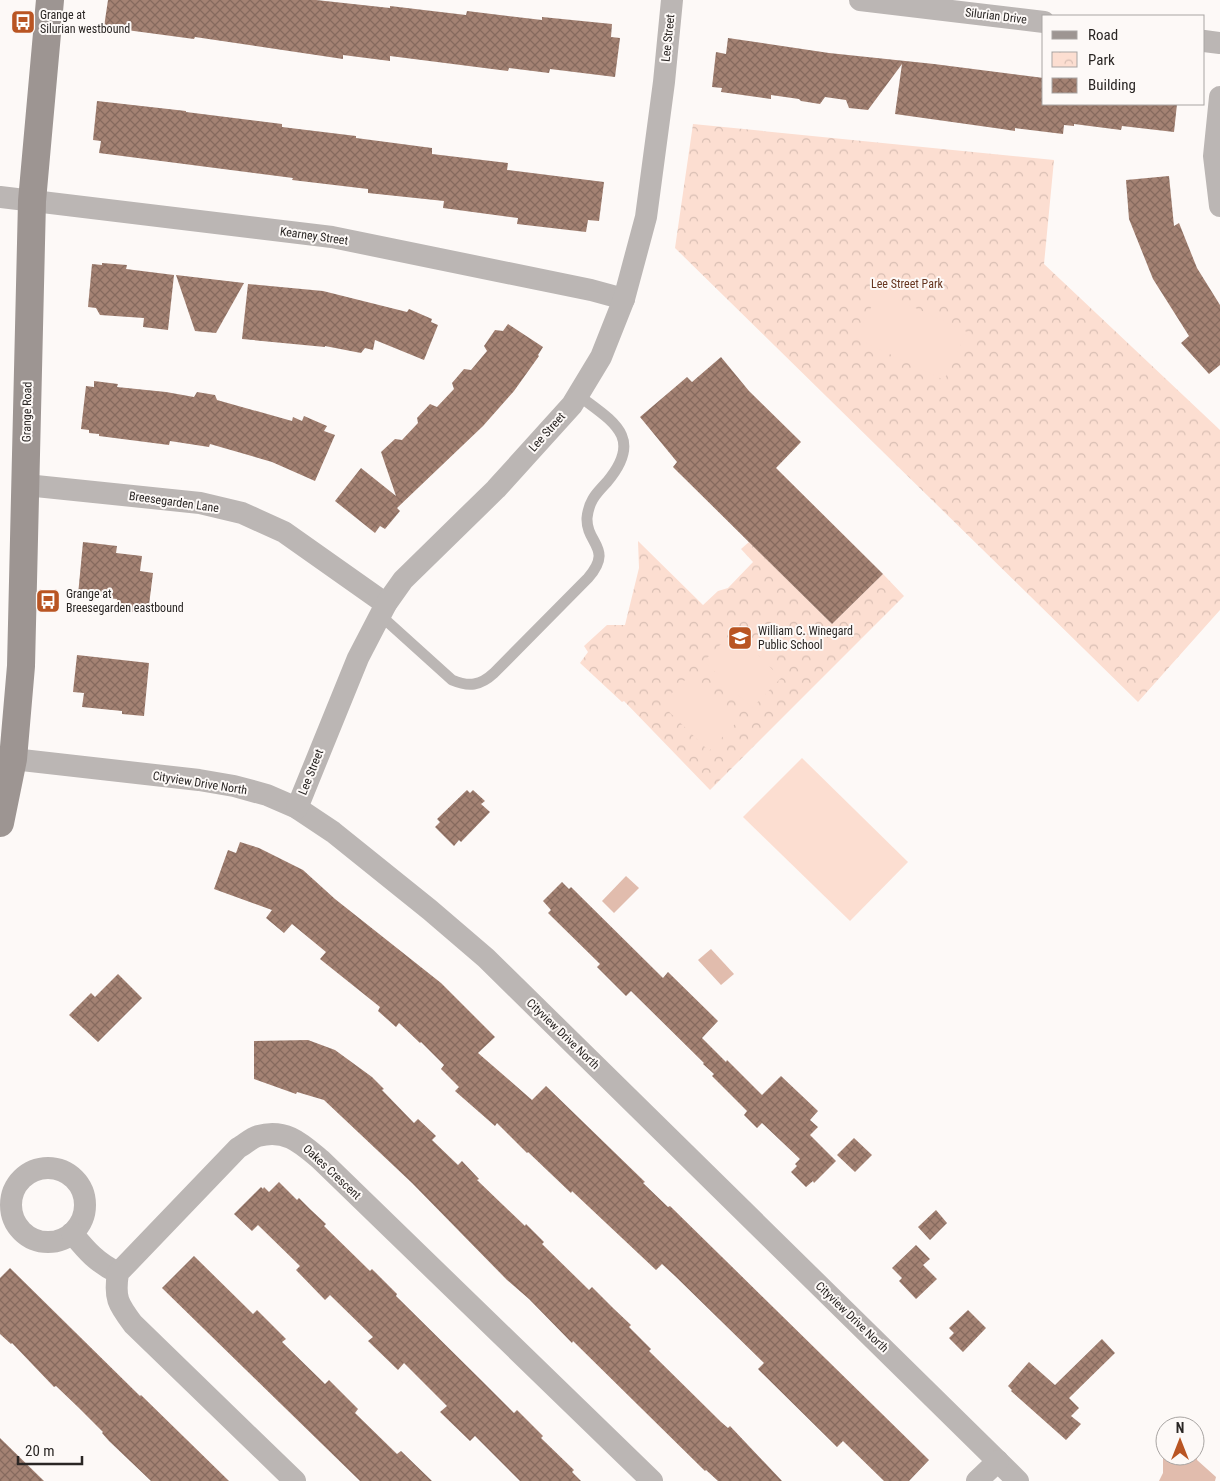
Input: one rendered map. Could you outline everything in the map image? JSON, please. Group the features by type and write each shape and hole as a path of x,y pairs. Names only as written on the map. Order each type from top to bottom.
{"main road":[{"name":"Grange Road","path":"0,823 13,759 20,666 32,201 50,0"}],"street":[{"name":"Lee Street","path":"297,808 358,658 383,610 403,580 496,489 572,405 601,358 624,299 646,217 664,82 672,0"},
{"name":"Silurian Drive","path":"860,0 1042,22"},
{"path":"1205,41 1220,43"},
{"path":"1220,97 1214,156 1220,206"},
{"name":"Kearney Street","path":"0,197 332,237 591,290 624,299"},
{"name":"Breesegarden Lane","path":"26,485 200,503 242,513 284,532 383,610"},
{"name":"Cityview Drive North","path":"13,759 199,780 234,786 267,795 297,808 333,832 486,958 1018,1481"},
{"name":"Oakes Crescent","path":"118,1273 238,1148 258,1136 279,1134 299,1141 652,1481"},
{"path":"72,1233 90,1255 102,1265 118,1273 116,1290 120,1307 133,1324 295,1481"},
{"path":"977,1481 998,1461"}],"lane":[{"path":"383,610 452,680 474,686 485,681 494,673 588,578 596,569 600,557 598,547 587,526 591,499 620,465 624,449 623,439 617,424 578,395"}],"green space":[{"name":"Lee Street Park","path":"693,124 1054,160 1044,264 1220,430 1220,610 1138,702 675,248"},
{"path":"879,291 967,332 944,380 856,338"},
{"path":"638,541 703,605 718,591 728,588 753,562 741,549 749,542 832,624 883,574 904,596 710,790 624,701 622,702 580,663 588,652 584,646 607,625 625,625 639,568"},
{"path":"734,631 781,678 752,708 704,661"},
{"path":"691,674 738,721 709,751 661,704"},
{"path":"802,758 908,862 850,921 743,817"}],"shaded area":[{"path":"626,876 639,888 614,913 602,901"},
{"path":"711,949 734,974 721,985 698,960"},
{"path":"1163,1466 1204,1466 1216,1477 1215,1481 1159,1481 1163,1473"}],"building":[{"path":"108,0 316,0 466,15 467,11 542,20 542,17 612,24 611,37 620,38 615,77 550,69 549,73 509,68 508,71 390,56 390,61 343,55 343,59 195,37 194,39 104,27"},
{"path":"728,38 829,53 1042,78 1042,105 1177,105 1174,132 1122,126 1121,130 1074,124 1074,126 1064,125 1063,134 1015,128 1015,131 895,114 902,64 868,110 849,108 846,100 825,97 820,104 771,95 771,99 721,92 722,88 712,87 716,52 726,54"},
{"path":"97,101 282,124 282,127 432,148 432,154 508,163 507,170 604,182 599,221 588,220 586,232 517,224 518,218 443,208 444,201 368,193 368,189 99,153 101,141 93,140"},
{"path":"1169,176 1174,226 1179,223 1197,268 1220,305 1220,365 1209,374 1181,343 1189,336 1153,279 1129,219 1126,180"},
{"path":"102,263 127,265 126,269 174,275 168,330 143,327 144,318 100,315 96,308 88,307 92,264 102,265"},
{"path":"176,275 244,283 216,333 195,331"},
{"path":"248,284 323,291 407,312 409,309 432,319 431,322 438,325 424,360 375,340 373,350 365,348 361,353 325,346 242,339"},
{"path":"508,324 543,347 539,356 514,391 483,426 397,508 400,511 385,529 380,526 375,533 335,501 361,468 396,496 381,452 395,439 402,440 418,423 417,418 430,404 437,407 454,389 452,383 464,369 471,370 487,351 484,346 495,330 503,331"},
{"path":"721,357 749,391 801,442 776,468 883,574 832,624 673,467 677,462 640,417 687,377 692,382"},
{"path":"94,381 118,384 117,387 194,397 197,392 215,395 217,400 292,421 293,417 302,421 304,416 327,426 324,431 335,435 315,481 272,462 210,444 209,447 170,441 169,445 99,436 99,434 89,433 89,430 81,429 86,386 94,387"},
{"path":"83,542 117,546 116,553 142,556 140,571 153,573 148,613 116,610 117,599 78,595"},
{"path":"77,655 149,663 144,716 122,714 122,711 82,707 84,693 73,692"},
{"path":"467,790 470,793 473,790 485,801 481,804 490,812 461,842 459,840 454,846 435,827 440,822 437,819"},
{"path":"240,842 259,848 303,870 335,899 441,983 495,1037 478,1053 532,1100 546,1086 645,1182 643,1183 668,1207 670,1206 929,1460 909,1481 884,1481 843,1441 837,1447 758,1369 764,1363 675,1276 662,1264 656,1270 572,1191 571,1193 527,1153 497,1123 495,1126 455,1091 459,1087 441,1069 444,1065 399,1023 396,1027 378,1011 380,1007 320,959 326,952 292,924 284,933 266,918 272,910 214,889 228,850 236,853"},
{"path":"562,882 569,889 571,887 663,978 668,972 718,1021 702,1038 762,1095 781,1076 818,1111 810,1120 818,1127 810,1135 836,1161 814,1183 813,1181 806,1187 791,1172 797,1166 795,1164 800,1159 762,1123 757,1128 744,1115 747,1111 712,1076 714,1074 704,1063 631,991 626,996 597,967 600,964 548,913 551,910 543,901"},
{"path":"118,974 142,998 98,1042 69,1015 91,993 95,997"},
{"path":"308,1040 335,1050 372,1077 414,1123 418,1119 436,1136 432,1140 458,1165 462,1161 479,1179 477,1180 525,1226 526,1224 544,1242 542,1244 589,1290 592,1287 631,1325 629,1327 651,1349 649,1351 721,1422 728,1428 730,1426 782,1481 718,1481 705,1471 573,1341 572,1343 412,1183 324,1100 297,1092 296,1094 254,1079 254,1041"},
{"path":"854,1138 872,1155 855,1172 837,1155"},
{"path":"279,1182 326,1224 324,1226 370,1271 372,1269 397,1294 396,1296 514,1413 517,1410 543,1436 541,1438 574,1470 572,1472 581,1481 520,1481 475,1436 470,1441 440,1412 447,1406 404,1363 398,1370 368,1341 373,1337 330,1295 325,1300 296,1270 300,1266 258,1225 252,1231 234,1214 261,1187 263,1189 264,1187 269,1192"},
{"path":"936,1210 947,1223 930,1240 918,1227"},
{"path":"916,1245 930,1259 923,1265 937,1279 916,1299 899,1281 902,1278 892,1268"},
{"path":"194,1256 253,1314 257,1310 286,1339 282,1342 325,1384 329,1380 358,1409 355,1413 397,1454 401,1451 432,1481 360,1481 162,1288"},
{"path":"10,1268 229,1481 151,1481 109,1441 103,1432 78,1407 56,1386 54,1387 12,1343 0,1334 0,1278"},
{"path":"968,1310 986,1328 963,1352 949,1338 954,1333 949,1328"},
{"path":"1102,1339 1115,1353 1069,1398 1079,1408 1071,1416 1081,1424 1066,1440 1011,1391 1008,1386 1029,1362 1055,1385"},
{"path":"0,1438 44,1481 0,1481"}],"place":[{"name":"Grange at Silurian westbound","path":"23,22"},
{"name":"Grange at Breesegarden eastbound","path":"48,601"},
{"name":"William C. Winegard Public School","path":"740,638"}]}
